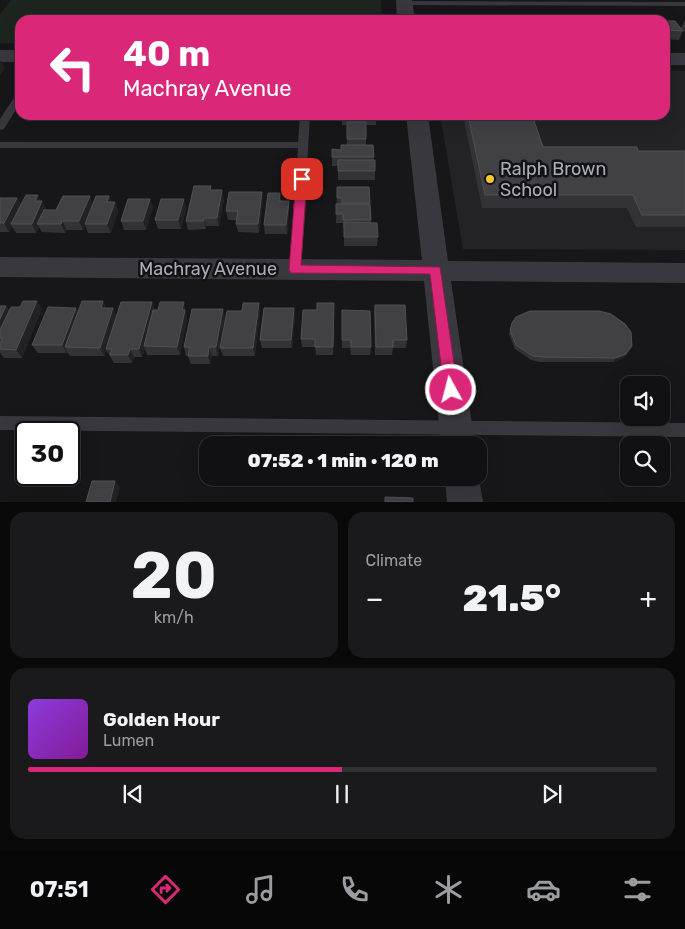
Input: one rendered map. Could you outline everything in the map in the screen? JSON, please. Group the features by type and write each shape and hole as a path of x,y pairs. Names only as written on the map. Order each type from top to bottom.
{"street":[{"path":"0,56 15,56"},
{"path":"670,58 685,59"},
{"path":"418,120 457,436"},
{"name":"Machray Avenue","path":"0,267 685,273"},
{"path":"463,486 465,502"}],"lane":[{"path":"405,8 685,4"},
{"path":"0,127 15,103"},
{"path":"295,270 305,120"},
{"path":"0,145 304,145"},
{"path":"0,423 457,436 685,430"}],"shaded area":[{"path":"11,0 381,0 382,15 15,15 15,44 0,43 0,14"},
{"path":"670,71 685,71 685,250 463,249 441,120 670,120"}],"building":[{"path":"670,21 675,21 683,31 670,30"},
{"path":"469,120 534,120 543,147 637,147 638,151 685,151 685,215 642,215 633,195 485,195"},
{"path":"347,122 366,122 366,139 347,139"},
{"path":"341,145 373,145 374,157 332,157 332,149 341,150"},
{"path":"338,160 375,160 375,171 338,171"},
{"path":"194,186 211,186 210,190 222,190 217,218 204,218 204,221 186,221"},
{"path":"337,187 369,187 370,203 342,203 342,198 337,198"},
{"path":"229,192 262,192 258,224 236,224 238,211 226,211"},
{"path":"268,193 280,193 279,201 289,201 286,225 264,225"},
{"path":"26,195 38,195 35,201 42,201 32,224 11,224"},
{"path":"63,196 90,196 79,221 62,221 61,224 37,224 44,210 56,210"},
{"path":"96,196 109,196 107,202 115,202 107,224 85,224"},
{"path":"0,198 17,198 4,223 0,223"},
{"path":"128,199 150,199 143,221 121,221"},
{"path":"161,199 184,199 178,220 155,220"},
{"path":"336,204 370,204 371,220 343,220 343,214 336,214"},
{"path":"344,222 377,223 378,237 344,237"},
{"path":"23,301 37,301 16,350 0,349 3,338 0,338 0,330 11,307 20,307"},
{"path":"82,301 103,301 101,308 113,308 100,348 65,347"},
{"path":"121,302 152,302 139,349 130,349 128,355 110,355 112,349 106,349"},
{"path":"160,302 184,302 182,310 185,310 177,347 144,346 153,310 158,310"},
{"path":"243,303 259,303 253,348 220,348 227,311 242,311"},
{"path":"317,303 334,303 333,347 315,347 315,339 301,339 303,310 317,310"},
{"path":"375,305 405,305 407,340 393,340 393,347 376,347"},
{"path":"0,306 6,306 0,319"},
{"path":"48,307 76,308 62,345 32,345"},
{"path":"264,308 294,308 291,340 260,340"},
{"path":"192,309 223,309 216,347 209,347 208,356 188,356 190,347 184,347"},
{"path":"342,310 370,311 371,347 351,347 351,340 342,340"},
{"path":"530,311 599,311 611,314 625,324 631,332 632,346 626,354 616,358 533,356 516,345 510,330 516,317"},
{"path":"92,481 115,481 110,502 86,502"},
{"path":"385,497 413,498 413,502 385,502"}],"place":[{"name":"Ralph Brown School","path":"490,179"}],"route":[{"path":"302,179 295,270 436,270 451,390"}]}
